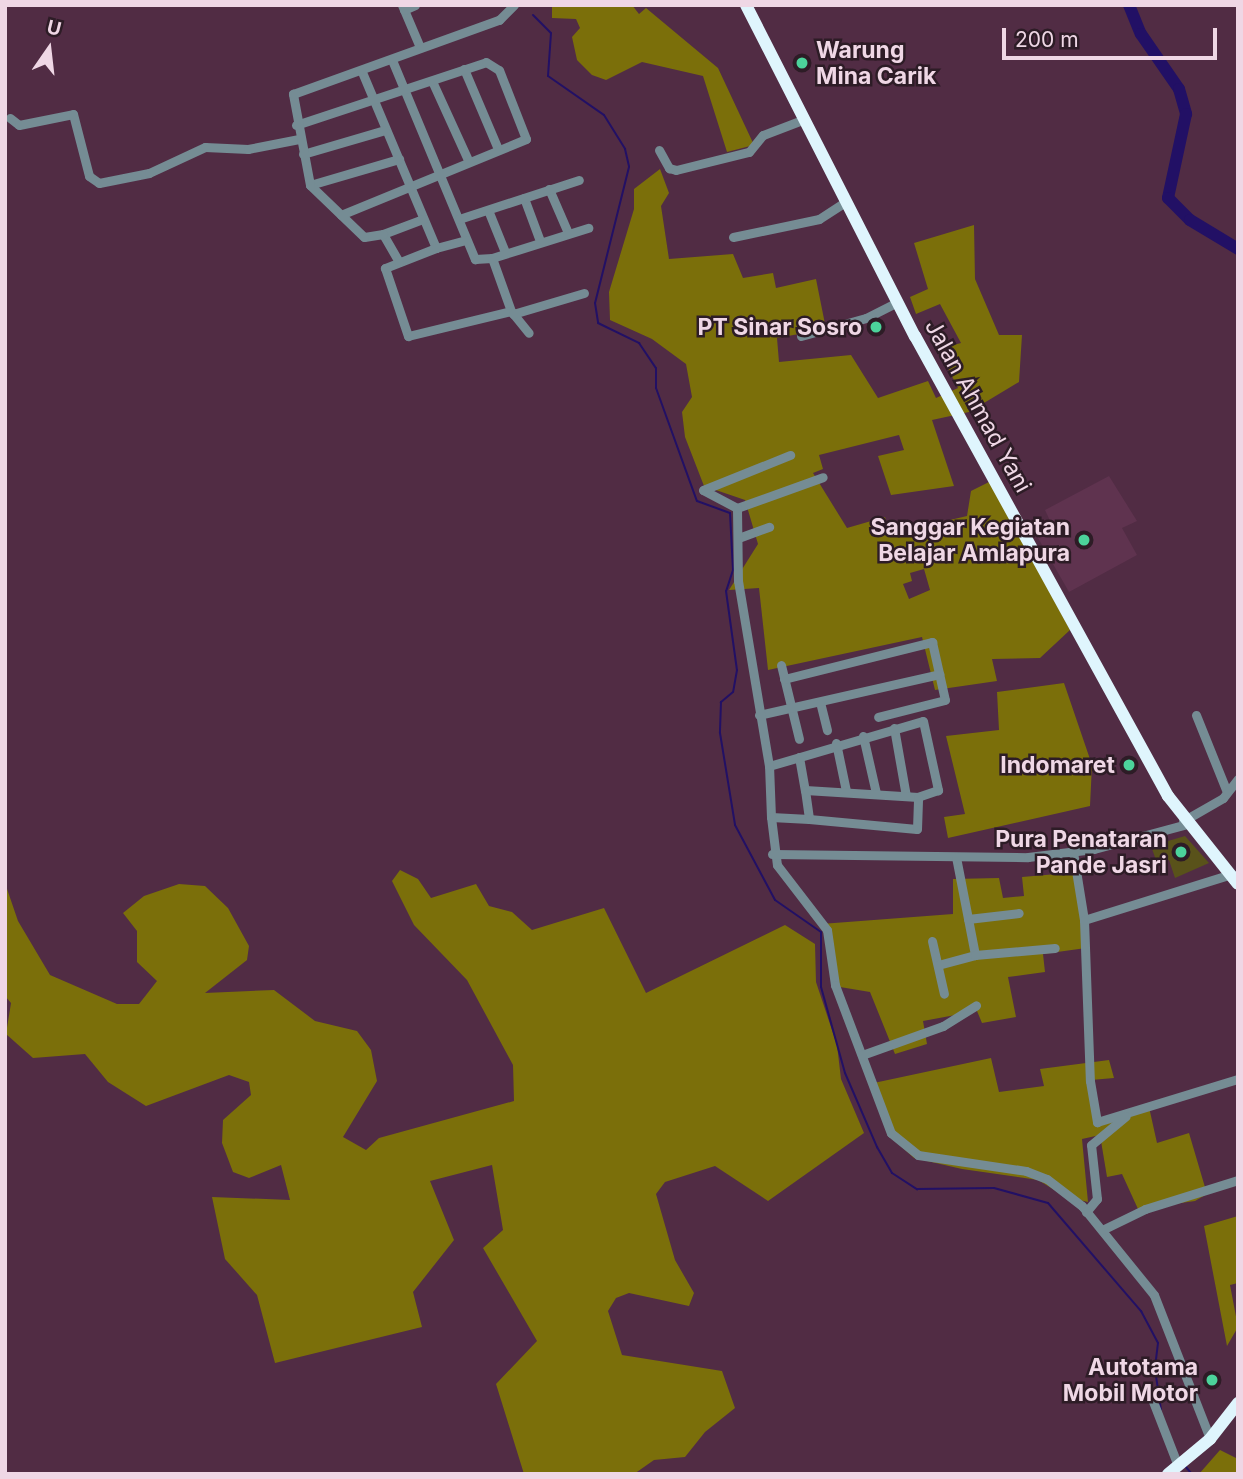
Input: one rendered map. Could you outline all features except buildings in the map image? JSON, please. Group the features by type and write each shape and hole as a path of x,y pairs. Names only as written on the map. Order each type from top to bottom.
{"highway":[{"name":"Jalan Ahmad Yani","path":"746,5 802,120 898,302 1185,822 1235,879"},
{"path":"1175,1468 1200,1450 1238,1403"}],"street":[{"path":"415,5 403,8 419,45"},
{"path":"423,219 383,234 364,237 310,185 296,125 295,93 362,72 419,45 499,20 514,5"},
{"path":"392,60 477,261 588,228"},
{"path":"296,125 464,69 494,62 526,130 526,139 468,160 410,188 341,215"},
{"path":"464,69 498,149"},
{"path":"362,72 436,247"},
{"path":"432,81 468,160"},
{"path":"5,107 8,118 19,125 73,114 89,176 99,183 149,173 205,147 248,149 299,139"},
{"path":"659,150 669,168 676,170 749,152 763,135 802,120"},
{"path":"303,154 385,130"},
{"path":"310,185 399,159"},
{"path":"459,219 579,180"},
{"path":"549,190 568,233"},
{"path":"524,198 540,241"},
{"path":"733,237 820,219 845,202"},
{"path":"488,210 505,252"},
{"path":"383,234 399,262"},
{"path":"466,240 436,247 387,265 386,273 409,337 584,293"},
{"path":"492,258 512,312 529,333"},
{"path":"801,336 866,318 898,302"},
{"path":"790,455 703,490 737,508 823,477"},
{"path":"737,508 741,537 738,580 769,766 772,854 827,930 835,985 862,1055 878,1108 912,1153 1026,1171 1063,1190 1086,1212 1154,1295 1210,1439"},
{"path":"741,537 769,527"},
{"path":"784,678 932,642 945,700 878,717"},
{"path":"780,665 799,739"},
{"path":"759,715 939,674"},
{"path":"820,702 827,730"},
{"path":"1196,715 1227,792"},
{"path":"769,766 836,743 925,722 938,788 918,797 805,790"},
{"path":"894,728 906,796"},
{"path":"863,736 876,793"},
{"path":"836,743 846,791"},
{"path":"799,757 809,819"},
{"path":"772,854 956,857 1073,852 1185,822 1227,792 1238,779"},
{"path":"771,817 917,828 918,797"},
{"path":"1073,852 1084,919 1096,1117 1101,1124 1238,1079"},
{"path":"956,857 975,955"},
{"path":"1084,919 1235,879"},
{"path":"968,919 1019,912"},
{"path":"932,941 944,994"},
{"path":"938,965 975,955 1055,948"},
{"path":"862,1055 943,1026 976,1005"},
{"path":"1086,1212 1097,1199 1091,1145 1126,1116"},
{"path":"1102,1230 1135,1213 1238,1180"},
{"path":"1147,1386 1175,1468"}],"shaded area":[{"path":"552,5 632,5 639,14 646,8 718,68 754,145 727,152 703,76 642,62 606,80 592,75 577,60 572,37 580,28 576,19 552,18"},
{"path":"660,169 669,193 661,206 669,259 733,254 743,278 773,273 776,288 816,279 826,329 777,338 779,362 851,355 878,398 928,381 936,398 958,388 938,349 961,343 940,304 916,314 910,297 928,289 914,243 974,225 975,279 999,335 1022,335 1019,382 969,412 932,420 954,486 891,495 878,456 904,450 899,435 819,455 823,469 813,473 847,528 885,517 890,534 967,516 971,491 991,481 1070,630 1040,658 992,659 997,681 935,690 922,637 768,670 759,588 729,590 758,544 745,500 704,486 685,437 682,412 692,397 686,364 652,339 610,320 609,292 634,209 634,189","holes":["924,569 930,590 909,599 903,584 912,581 910,573"]},
{"name":"Sanggar Kegiatan Belajar Amlapura","path":"1109,476 1137,521 1122,528 1137,555 1069,592 1034,531 1051,523 1045,510"},
{"path":"1064,683 1092,765 1090,806 948,838 944,817 965,814 946,736 999,730 997,692"},
{"path":"1185,836 1209,863 1175,878 1169,860 1157,863 1151,846"},
{"path":"400,870 418,879 431,898 476,884 489,906 512,912 532,930 604,908 646,993 785,925 815,944 816,982 837,1045 841,1079 864,1133 768,1201 715,1166 665,1182 656,1194 675,1260 694,1293 689,1306 629,1293 616,1298 608,1311 622,1355 722,1371 735,1408 705,1432 685,1457 654,1460 634,1474 524,1474 496,1384 537,1341 483,1248 503,1230 492,1165 430,1181 454,1240 413,1292 422,1327 275,1363 257,1295 225,1259 212,1197 290,1200 281,1165 249,1178 233,1172 222,1143 223,1120 251,1095 249,1082 229,1075 146,1106 108,1082 85,1054 33,1058 6,1034 11,1003 5,996 5,883 18,921 50,975 117,1004 139,1004 157,981 137,962 137,931 123,913 144,896 179,884 205,886 228,908 249,946 247,960 205,993 274,990 315,1021 357,1031 371,1050 377,1081 343,1137 366,1150 379,1138 514,1101 513,1065 467,980 414,925 392,881"},
{"path":"1080,872 1086,948 1043,954 1045,972 1008,977 1016,1017 982,1023 977,1011 923,1021 927,1044 895,1054 870,992 834,986 830,943 821,924 953,914 953,879 999,878 1003,898 1024,896 1022,877"},
{"path":"991,1058 999,1092 1044,1086 1040,1069 1109,1060 1114,1078 1091,1080 1099,1121 1149,1107 1157,1143 1189,1133 1207,1194 1195,1201 1138,1209 1122,1174 1107,1177 1100,1135 1082,1139 1088,1202 1066,1197 1038,1180 962,1169 914,1158 903,1148 869,1084"},
{"path":"1238,1216 1238,1283 1230,1285 1238,1327 1227,1346 1204,1226"},
{"path":"1220,1450 1238,1459 1238,1474 1199,1474"}],"waterway":[{"path":"1129,5 1141,34 1179,89 1186,114 1168,198 1190,220 1238,249"},
{"path":"533,15 551,33 548,76 604,115 625,149 629,167 595,303 598,323 639,343 656,368 656,388 697,501 730,513 733,570 726,591 737,670 733,692 721,702 720,733 735,825 775,900 821,932 821,987 845,1073 877,1147 892,1173 917,1189 994,1188 1048,1203 1141,1311 1158,1343 1155,1369 1161,1410"},
{"path":"1185,1466 1192,1474"}],"place":[{"name":"Warung Mina Carik","path":"802,63"},
{"name":"PT Sinar Sosro","path":"876,327"},
{"name":"Sanggar Kegiatan Belajar Amlapura","path":"1084,540"},
{"name":"Indomaret","path":"1129,765"},
{"name":"Pura Penataran Pande Jasri","path":"1181,852"},
{"name":"Autotama Mobil Motor","path":"1212,1380"}]}
